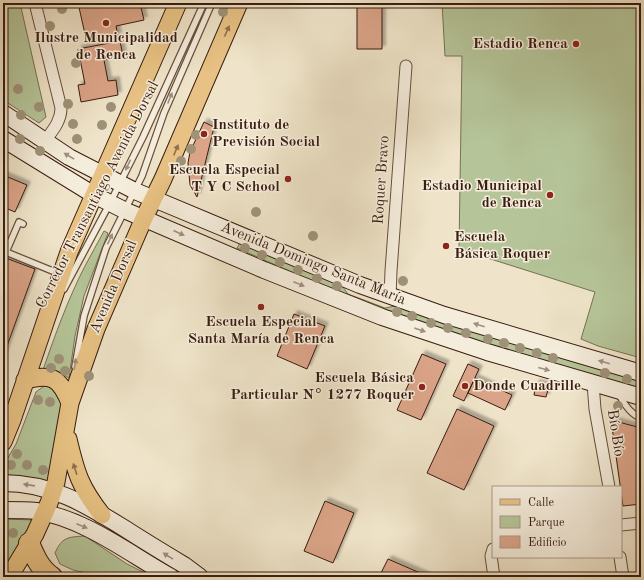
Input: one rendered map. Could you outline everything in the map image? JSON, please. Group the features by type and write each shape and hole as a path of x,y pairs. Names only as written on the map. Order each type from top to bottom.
{"highway":[{"path":"30,543 39,564 52,577"}],"main road":[{"path":"3,442 26,380 68,252 178,3"},
{"name":"Avenida Dorsal","path":"9,577 30,543 45,513 54,490 70,403 96,329 239,3"},
{"name":"Avenida Domingo Santa María","path":"3,113 70,157 103,175 246,238 390,297 444,315 641,373"},
{"name":"Avenida Domingo Santa María","path":"3,139 94,195 124,210 264,270 382,317 487,352 641,397"},
{"path":"26,380 39,377 58,381 65,390 70,403"},
{"path":"66,429 73,462 80,483 102,515"},
{"path":"3,483 29,485 54,490 82,502 184,565 200,577"},
{"path":"3,510 30,510 45,513 86,528 171,577"}],"street":[{"path":"35,3 61,108 58,122 45,141"},
{"name":"Roquer Bravo","path":"390,297 406,66"},
{"name":"Bío Bío","path":"593,383 595,409 609,486"},
{"path":"622,525 641,522"},
{"path":"492,552 491,556 494,577"},
{"path":"620,558 623,577"}],"lane":[{"name":"Corredor Transantiago Avenida Dorsal","path":"42,332 120,183 204,3"},
{"name":"Corredor Transantiago Avenida Dorsal","path":"70,403 80,332 88,300 106,248 142,176 164,114 212,3"},
{"path":"23,224 18,222 6,252 60,274"},
{"path":"615,390 629,410 641,418"}],"green space":[{"path":"3,3 20,3 46,117 39,123 3,100"},
{"name":"Estadio Municipal de Renca","path":"442,3 641,3 641,358 598,346 581,339 595,292 459,249 462,56 445,56"},
{"path":"104,231 108,233 84,296 75,336 69,378 57,372 43,370 73,291"},
{"path":"240,243 340,283 348,294 385,308 395,306 641,379 641,389 432,328 344,295 237,248"},
{"path":"44,386 57,388 61,396 62,411 49,486 3,481 3,466 16,444 36,392"},
{"path":"3,519 35,520 3,573"},
{"path":"85,536 127,564 153,577 104,577 73,570 60,564 55,553 60,544 66,539"}],"building":[{"name":"Ilustre Municipalidad de Renca","path":"78,3 108,3 108,5 120,3 140,3 144,20 116,26 118,36 87,43"},
{"path":"357,3 382,3 382,49 357,49"},
{"path":"120,41 123,56 104,60 108,81 116,80 118,95 81,102 78,85 85,84 78,49"},
{"path":"204,122 214,127 197,197 190,185 188,163 190,152"},
{"path":"3,175 27,185 15,212 3,207"},
{"path":"3,257 35,269 3,357"},
{"path":"294,314 325,326 307,369 277,356"},
{"name":"Escuela Básica Particular N° 1277 Roquer","path":"422,354 446,364 421,420 397,410"},
{"name":"Donde Cuadrille","path":"468,364 479,369 464,401 453,396"},
{"path":"475,378 512,395 505,410 468,393"},
{"path":"536,383 549,386 546,397 534,395"},
{"path":"457,409 494,426 464,490 427,473"},
{"path":"611,420 641,428 641,504 623,506 622,486 620,486"},
{"path":"325,501 354,513 333,563 304,551"},
{"path":"388,559 427,576 379,577"}],"place":[{"name":"Ilustre Municipalidad de Renca","path":"106,23"},
{"name":"Estadio Renca","path":"576,44"},
{"name":"Instituto de Previsión Social","path":"204,134"},
{"name":"Escuela Especial T Y C School","path":"288,179"},
{"name":"Estadio Municipal de Renca","path":"550,195"},
{"name":"Escuela Básica Roquer","path":"446,246"},
{"name":"Escuela Especial Santa María de Renca","path":"261,307"},
{"name":"Donde Cuadrille","path":"465,386"},
{"name":"Escuela Básica Particular N° 1277 Roquer","path":"422,387"}]}
